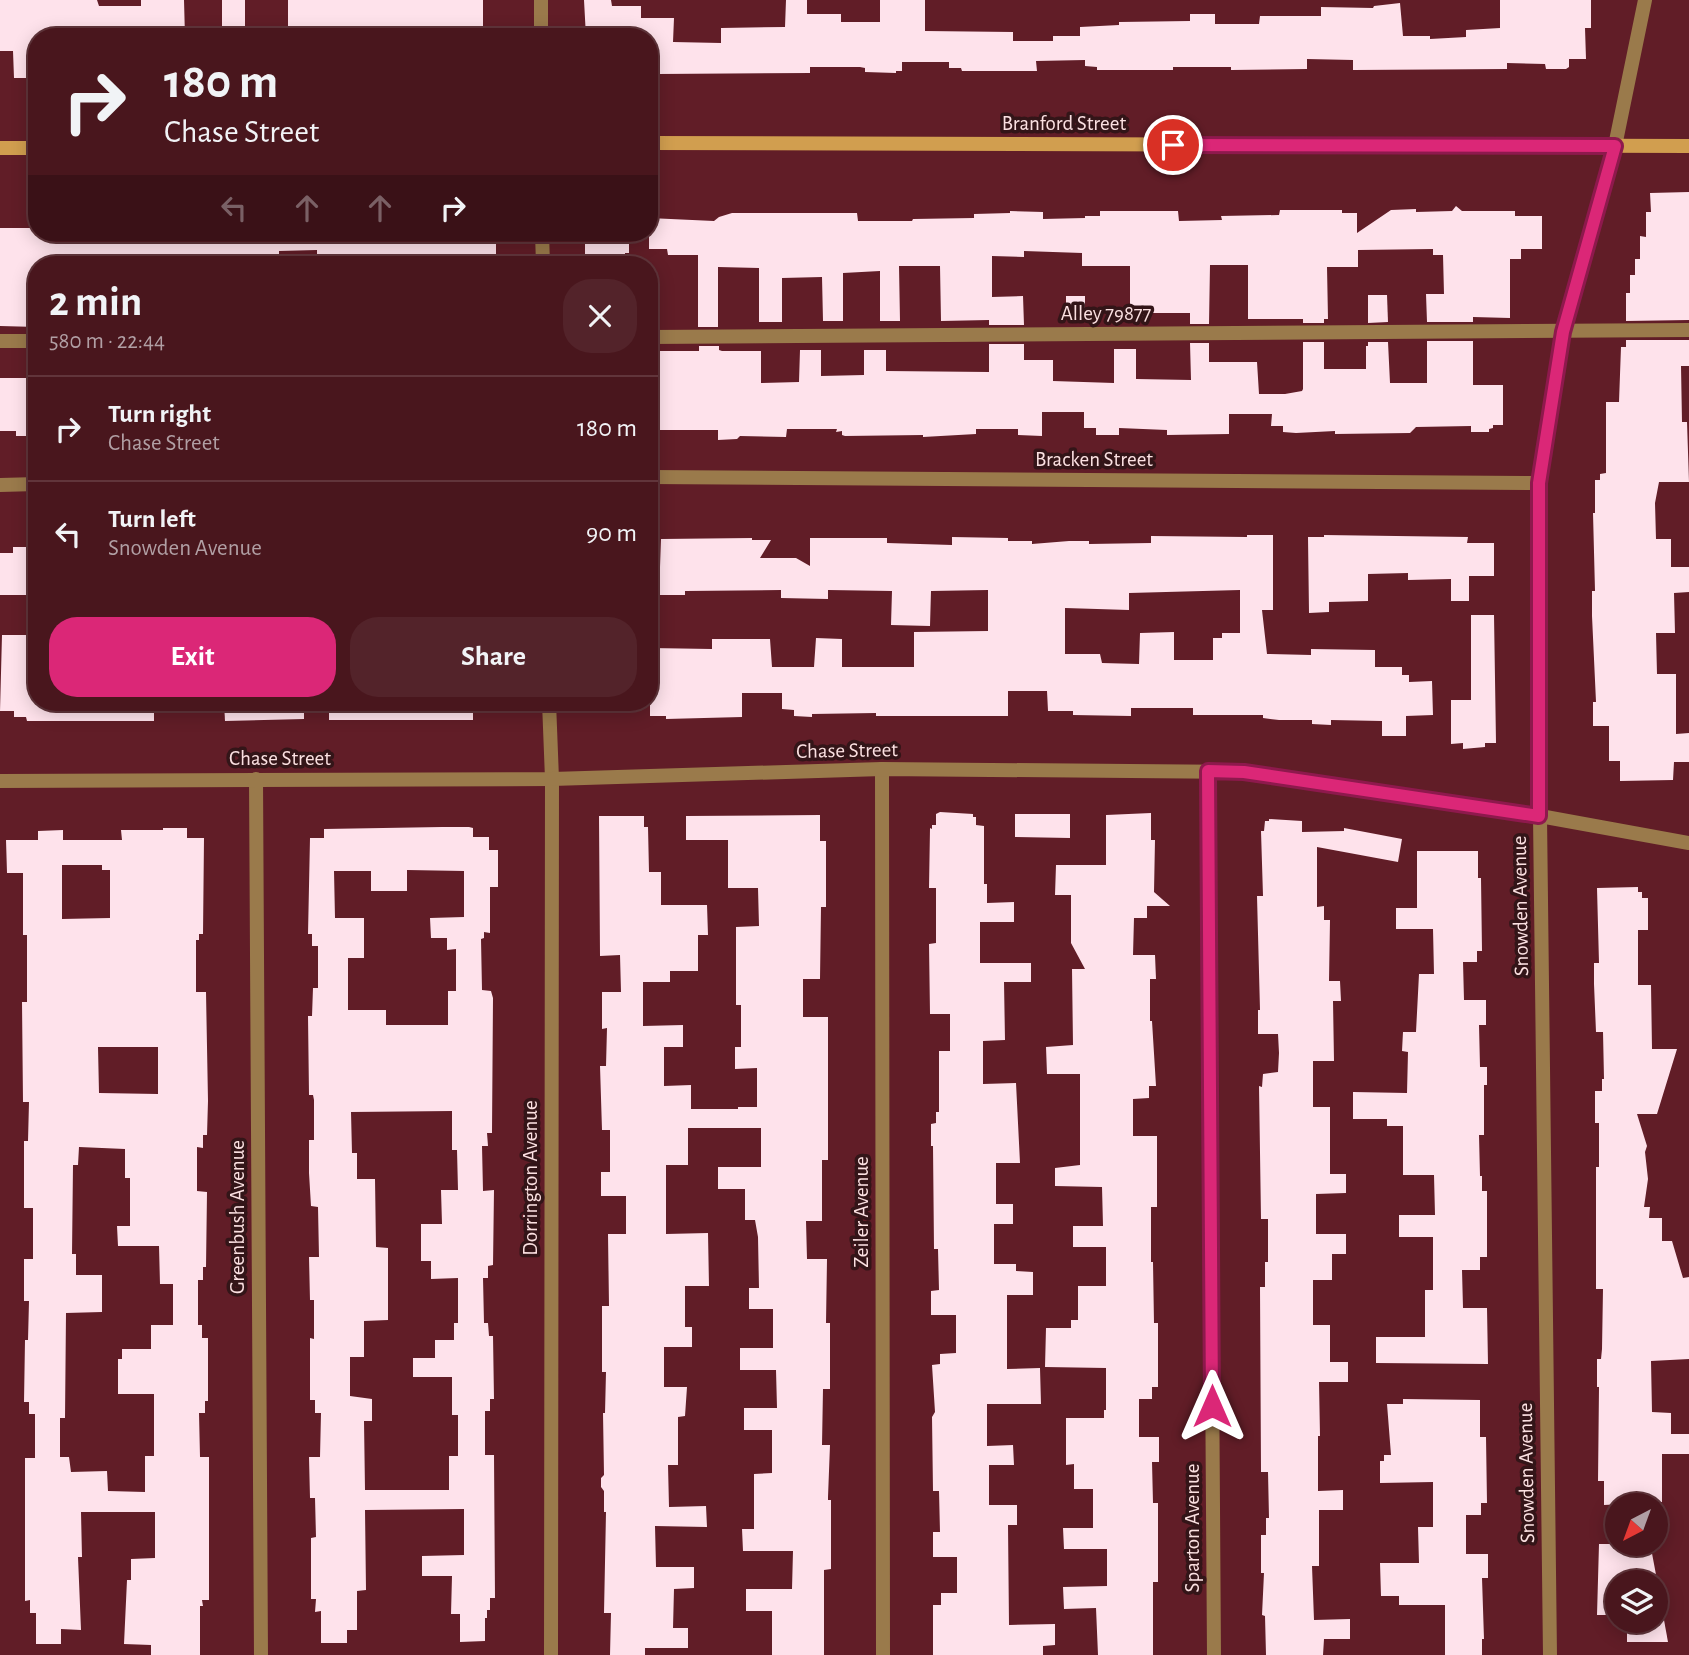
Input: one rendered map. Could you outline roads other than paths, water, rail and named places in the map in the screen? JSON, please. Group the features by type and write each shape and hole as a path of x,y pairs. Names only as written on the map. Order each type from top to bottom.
{"main road":[{"name":"Branford Street","path":"658,143 1689,146"},
{"path":"0,148 28,148"}],"street":[{"path":"541,0 541,28"},
{"name":"Snowden Avenue","path":"1549,1655 1539,816 1539,483 1563,332 1615,146 1645,0"},
{"name":"Alley 79877","path":"658,337 1689,330"},
{"path":"0,341 28,341"},
{"name":"Bracken Street","path":"658,477 1539,483"},
{"path":"0,485 28,484"},
{"name":"Dorrington Avenue","path":"549,711 552,779 551,1655"},
{"name":"Chase Street","path":"0,781 552,779 882,769 1244,772 1539,816 1689,843"},
{"name":"Zeiler Avenue","path":"882,769 883,1655"},
{"name":"Sparton Avenue","path":"1208,771 1214,1655"},
{"name":"Greenbush Avenue","path":"256,779 261,1655"}]}
